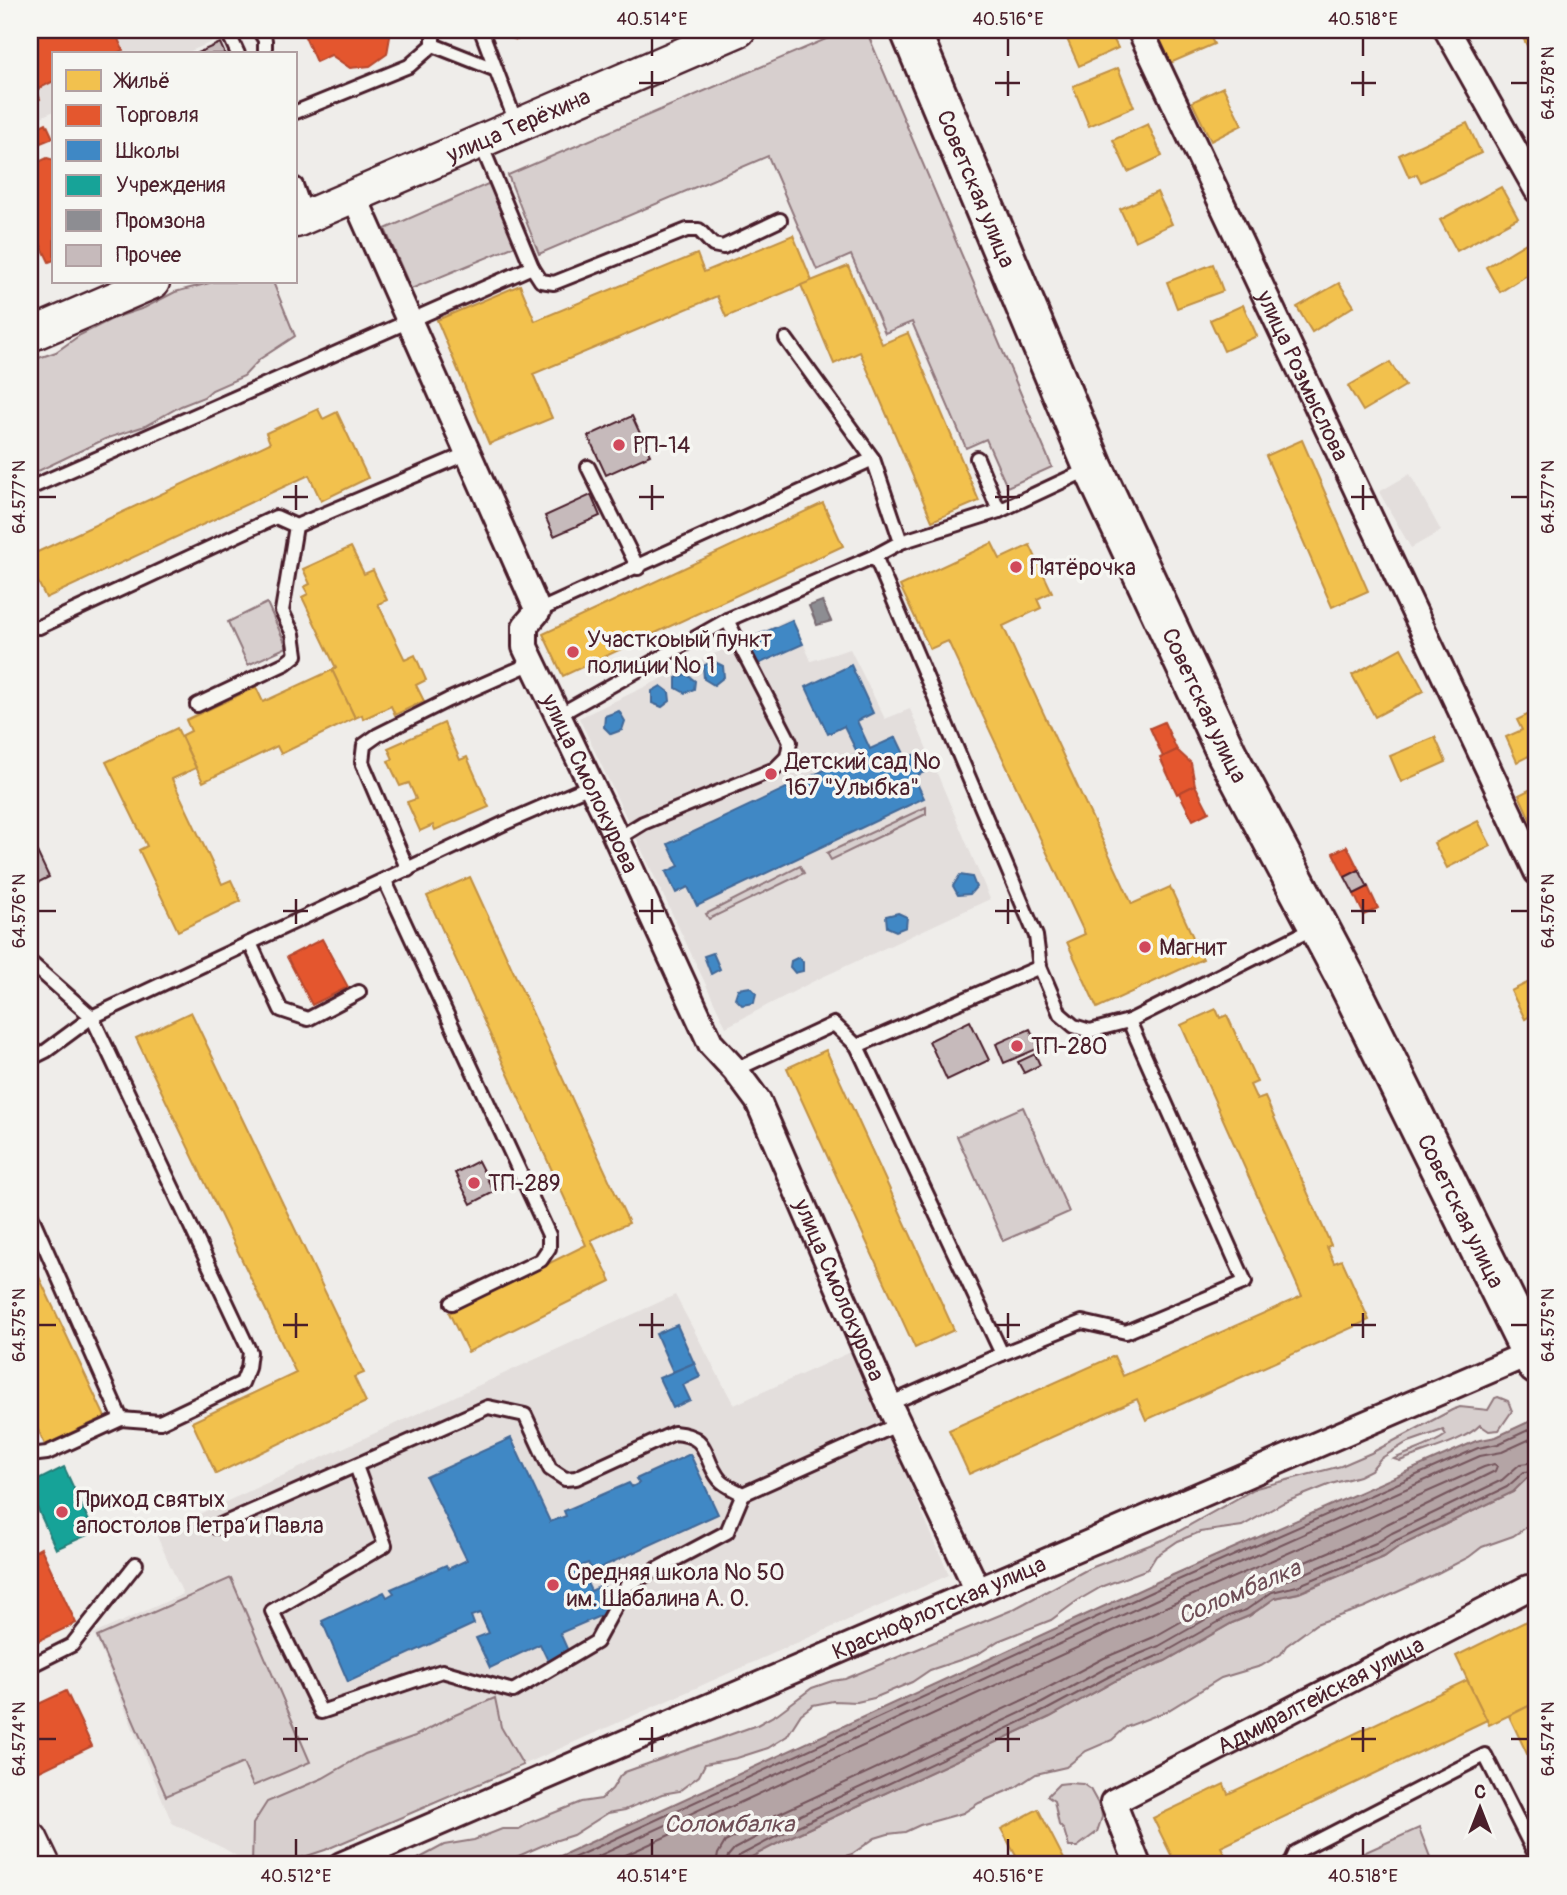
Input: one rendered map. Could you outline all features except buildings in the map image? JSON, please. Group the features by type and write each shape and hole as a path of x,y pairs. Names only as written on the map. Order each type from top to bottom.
{"main road":[{"name":"Советская улица","path":"910,30 1093,467 1227,754 1348,982 1535,1356"},
{"path":"30,1840 42,1865"}],"street":[{"name":"улица Терёхина","path":"301,218 739,30"},
{"name":"улица Розмыслова","path":"1140,30 1537,872"},
{"path":"1447,30 1537,190"},
{"path":"354,196 538,611"},
{"path":"30,335 148,284"},
{"name":"улица Смолокурова","path":"538,611 525,626 525,647 532,663 711,1044 758,1101 894,1414 978,1591"},
{"name":"Краснофлотская улица","path":"341,1865 978,1591 1535,1356"},
{"name":"Адмиралтейская улица","path":"1138,1865 1113,1802 1532,1589"}],"lane":[{"path":"227,30 237,52"},
{"path":"259,30 265,40 265,52"},
{"path":"298,111 409,66 433,45 433,30"},
{"path":"481,30 517,126"},
{"path":"433,45 494,69"},
{"path":"480,142 532,267 541,281 554,283 687,230 699,230 713,245 723,247 780,220"},
{"path":"298,198 301,218"},
{"path":"30,488 532,267"},
{"path":"786,339 873,459 901,542"},
{"path":"30,628 39,627 276,517 296,526 468,453"},
{"path":"977,458 999,511"},
{"path":"538,611 638,568 873,459"},
{"path":"588,467 638,568"},
{"path":"557,716 727,620 875,556 901,542 999,511 1093,467"},
{"path":"197,705 286,663 296,655 293,634 282,611 296,526"},
{"path":"875,556 1036,936 1040,967 1060,1014 1074,1026 1090,1031 1129,1021 1317,926"},
{"path":"617,839 643,823 775,769 787,757 790,743 727,620"},
{"path":"408,870 362,762 364,745 378,735 448,700 532,663"},
{"path":"30,1059 46,1051 92,1017 505,823 590,786"},
{"path":"384,881 549,1235 549,1248 541,1259 452,1303"},
{"path":"250,943 281,1010 308,1019 359,992"},
{"path":"30,962 92,1017 250,1352 242,1383 160,1422 121,1419 47,1453 30,1455"},
{"path":"857,1046 1040,967"},
{"path":"356,1466 385,1545 272,1611 321,1712 442,1671 513,1691 596,1642 627,1585 727,1532 743,1494 1002,1353 1082,1322 1126,1332 1245,1282 1129,1021"},
{"path":"735,1070 834,1024 857,1046 1002,1353"},
{"path":"30,1213 121,1419"},
{"path":"216,1527 488,1407 525,1415 550,1469 565,1479 576,1478 674,1433 689,1434 701,1442 720,1481 743,1494"},
{"path":"30,1665 72,1644 136,1564"},
{"path":"1290,1865 1296,1852 1485,1755 1537,1858"}],"shaded area":[{"path":"30,30 228,30 230,34 189,52 52,52 52,112 30,122"},
{"path":"847,30 866,30 1052,467 1007,487 986,439 966,448 912,322 885,333 851,255 817,270 768,156 539,254 508,175"},
{"path":"490,183 515,246 411,289 385,229"},
{"path":"205,284 274,284 295,336 260,359 244,376 212,390 204,397 145,426 105,439 30,475 30,361 56,352 80,335 175,292"},
{"path":"1410,474 1441,531 1411,548 1379,492"},
{"path":"267,603 287,647 248,665 228,622"},
{"name":"Детский сад № 167 \"Улыбка\"","path":"792,617 811,661 850,649 885,719 910,709 990,899 814,981 726,1027 579,718"},
{"path":"926,807 926,814 831,860 827,853"},
{"path":"800,866 804,873 709,919 706,914"},
{"path":"1023,1107 1069,1212 1003,1241 957,1136"},
{"name":"Средняя школа № 50 им. Шабалина А. О.","path":"675,1295 734,1405 853,1351 949,1575 523,1765 325,1850 280,1865 252,1865 172,1823 94,1634 183,1594 156,1534"},
{"path":"1498,1397 1508,1401 1512,1411 1499,1430 1489,1431 1480,1425 1442,1446 1400,1461 1394,1459 1440,1439 1446,1435 1443,1430 1406,1443 1359,1476 1283,1503 1242,1526 1200,1532 1178,1541 1156,1556 1148,1569 1103,1586 1051,1620 998,1641 978,1654 930,1670 912,1682 874,1698 813,1705 801,1714 787,1736 768,1748 705,1764 699,1776 679,1791 662,1794 625,1810 608,1813 573,1835 498,1865 407,1865 444,1845 474,1840 502,1829 519,1829 581,1802 601,1799 625,1772 757,1725 812,1688 845,1679 1012,1610 1088,1569 1165,1539 1256,1488 1341,1466 1452,1410 1460,1407 1488,1410"},
{"path":"1527,1478 1537,1478 1537,1520 1513,1536 1482,1547 1434,1575 1365,1607 1316,1624 1286,1646 1281,1654 1261,1666 1221,1678 1167,1711 1126,1727 1112,1740 1086,1751 1066,1767 1036,1774 963,1813 905,1832 875,1838 852,1854 819,1864 736,1865 788,1838 1050,1717 1115,1681 1165,1661 1249,1616 1275,1598 1299,1593 1384,1557 1398,1547 1513,1492"},
{"path":"231,1578 310,1762 253,1786 243,1763 166,1796 97,1637"},
{"path":"495,1698 501,1727 523,1765 325,1850 280,1865 252,1865 253,1824 267,1802 323,1778 365,1754 415,1736"},
{"path":"1059,1784 1083,1784 1090,1789 1101,1809 1102,1817 1097,1832 1077,1847 1069,1847 1064,1830 1059,1825 1054,1801 1047,1796"},
{"path":"1419,1828 1433,1865 1337,1865"}],"water":[{"name":"Соломбалка","path":"1537,1418 1537,1478 1527,1478 1513,1492 1398,1547 1384,1557 1298,1593 1275,1598 1249,1616 1165,1661 1115,1681 1050,1717 788,1838 736,1865 541,1865 1157,1582 1476,1441 1496,1437"}],"place":[{"name":"РП-14","path":"619,445"},
{"name":"Пятёрочка","path":"1016,567"},
{"name":"Участкоыый пункт полиции № 1","path":"573,652"},
{"name":"Детский сад № 167 \"Улыбка\"","path":"771,774"},
{"name":"Магнит","path":"1145,947"},
{"name":"ТП-280","path":"1017,1046"},
{"name":"ТП-289","path":"474,1183"},
{"name":"Приход святых апостолов Петра и Павла","path":"62,1512"},
{"name":"Средняя школа № 50 им. Шабалина А. О.","path":"553,1585"}]}
